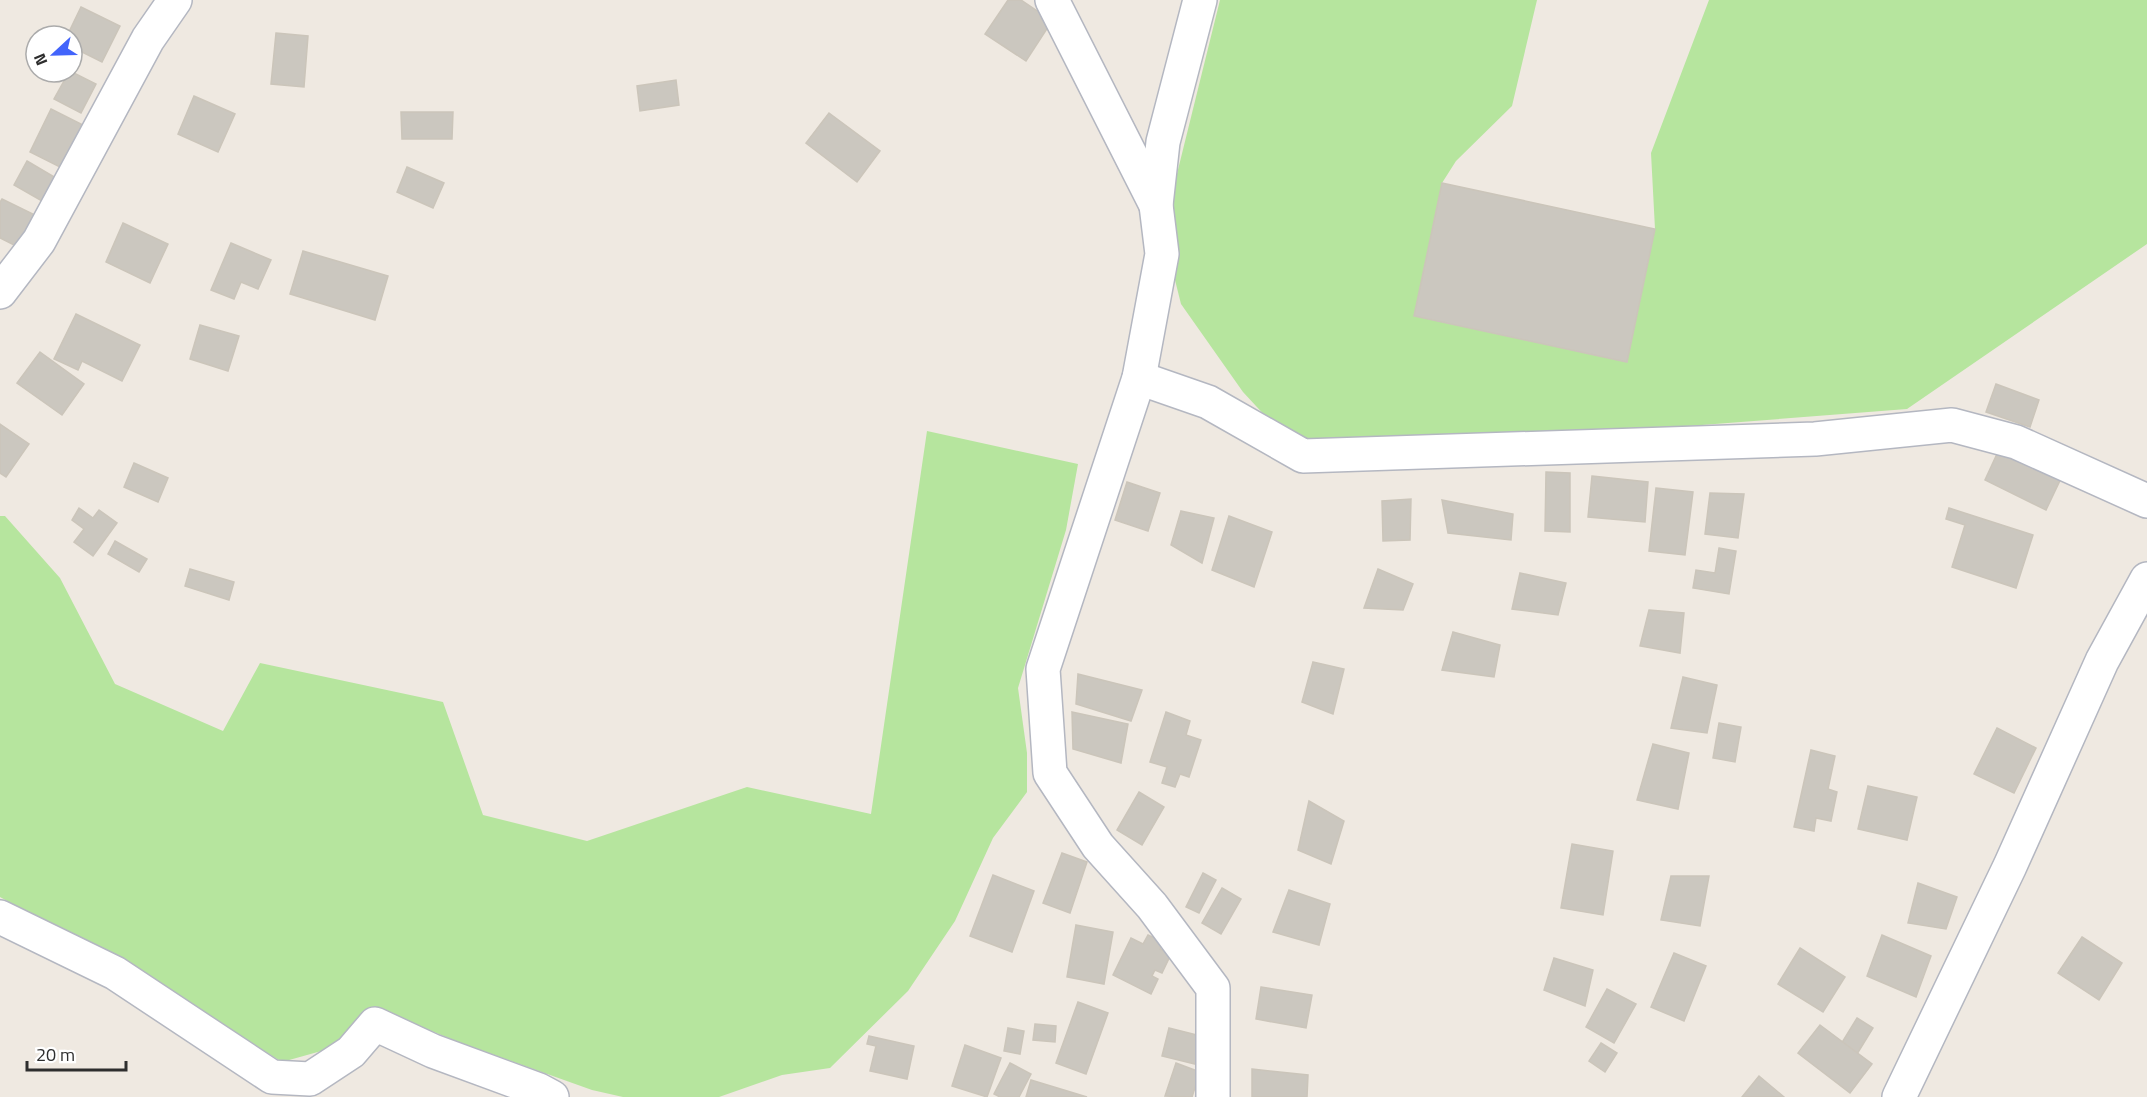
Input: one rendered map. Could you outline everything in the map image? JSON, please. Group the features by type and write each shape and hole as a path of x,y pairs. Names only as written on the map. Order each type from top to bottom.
{"street":[{"path":"0,292 39,241 148,39 175,0"},
{"path":"1052,0 1156,206"},
{"path":"1200,0 1163,142 1156,206 1162,255 1139,378 1043,669 1050,773 1098,846 1152,906 1213,988 1213,1097"},
{"path":"1139,378 1208,402 1303,456 1815,439 1952,425 2016,442 2147,501"},
{"path":"1899,1097 2010,866 2102,661 2134,631 2147,579"},
{"path":"0,917 115,973 272,1077 310,1079 351,1052 375,1024 433,1051 539,1090 552,1097"}],"green space":[{"path":"1220,0 1537,0 1512,106 1456,161 1442,183 1414,316 1627,362 1655,229 1651,153 1709,0 2147,0 2147,244 1907,409 1663,428 1314,442 1283,435 1243,392 1181,304 1174,276 1170,202"},
{"path":"927,431 1078,464 1066,530 1018,688 1027,753 1027,792 993,838 955,921 908,991 830,1068 782,1075 719,1097 623,1097 592,1090 466,1045 377,1009 332,1048 282,1062 132,970 0,897 0,516 5,516 60,578 115,684 223,731 260,663 443,702 483,815 587,841 747,787 871,814"}],"building":[{"path":"1008,0 1021,0 1052,21 1026,61 985,34"},
{"path":"81,7 120,26 102,62 84,53 84,24 73,24"},
{"path":"276,33 308,36 304,87 271,84"},
{"path":"84,78 96,84 81,113 54,99 62,84 84,84"},
{"path":"676,80 679,105 640,111 637,86"},
{"path":"194,96 235,114 218,152 178,134"},
{"path":"51,109 89,128 68,171 30,152"},
{"path":"401,112 453,112 452,139 402,139"},
{"path":"829,113 880,151 857,182 806,143"},
{"path":"27,161 56,178 42,201 14,185"},
{"path":"407,167 444,183 433,208 397,192"},
{"path":"1442,183 1655,229 1627,362 1414,316"},
{"path":"2,199 37,216 20,248 0,238 0,202"},
{"path":"123,223 168,244 150,283 106,262"},
{"path":"231,243 271,260 258,289 241,282 234,299 211,290"},
{"path":"303,251 388,276 375,320 290,294"},
{"path":"76,314 140,345 122,381 82,361 78,370 54,359"},
{"path":"200,325 239,336 228,371 190,359"},
{"path":"40,352 84,384 62,415 17,383"},
{"path":"1996,384 2039,400 2030,427 1986,412"},
{"path":"0,424 29,444 6,477 0,473"},
{"path":"2002,443 2064,472 2046,510 1985,480"},
{"path":"134,463 168,478 158,502 124,487"},
{"path":"1546,472 1570,473 1570,532 1545,531"},
{"path":"1592,476 1648,482 1645,522 1588,517"},
{"path":"1127,482 1160,493 1148,531 1115,520"},
{"path":"1656,488 1693,492 1685,555 1649,551"},
{"path":"1710,493 1744,494 1738,538 1705,534"},
{"path":"1411,499 1410,540 1383,541 1382,501"},
{"path":"1442,500 1513,514 1511,540 1448,533"},
{"path":"79,508 93,518 99,510 117,523 93,556 74,542 84,529 72,520"},
{"path":"1949,508 2033,535 2016,588 1952,567 1965,525 1946,519"},
{"path":"1181,511 1214,518 1202,563 1171,545"},
{"path":"1229,516 1272,532 1254,587 1212,570"},
{"path":"115,541 147,559 139,572 108,554"},
{"path":"1719,548 1736,551 1729,594 1693,588 1696,570 1715,573"},
{"path":"190,569 234,582 229,600 185,586"},
{"path":"1378,569 1413,584 1403,610 1364,608"},
{"path":"1520,573 1566,583 1558,615 1512,609"},
{"path":"1649,610 1684,613 1680,653 1640,646"},
{"path":"1453,632 1500,645 1494,677 1442,670"},
{"path":"1313,662 1344,669 1333,714 1302,702"},
{"path":"1078,674 1142,690 1131,721 1076,704"},
{"path":"1683,677 1717,685 1707,733 1671,728"},
{"path":"1072,712 1128,724 1121,763 1073,749"},
{"path":"1166,712 1190,721 1186,735 1201,740 1189,777 1180,774 1175,787 1162,783 1167,767 1150,762"},
{"path":"1719,723 1741,727 1735,762 1713,758"},
{"path":"1997,728 2036,748 2014,793 1974,774"},
{"path":"1653,744 1689,753 1678,809 1637,800"},
{"path":"1811,750 1835,756 1828,789 1837,792 1831,821 1816,818 1814,831 1794,827"},
{"path":"1868,786 1917,797 1907,840 1858,829"},
{"path":"1139,792 1164,807 1142,845 1117,830"},
{"path":"1309,801 1344,821 1331,864 1298,850"},
{"path":"1572,844 1613,851 1603,915 1561,908"},
{"path":"1062,853 1087,862 1070,913 1043,903"},
{"path":"1203,873 1216,880 1199,913 1186,907"},
{"path":"993,875 1034,891 1012,952 970,936"},
{"path":"1671,876 1709,876 1700,926 1661,920"},
{"path":"1918,883 1957,897 1946,929 1908,923"},
{"path":"1222,888 1241,899 1221,934 1202,923"},
{"path":"1289,890 1330,904 1319,945 1273,932"},
{"path":"1076,925 1113,932 1104,984 1067,977"},
{"path":"1148,935 1163,942 1160,949 1171,954 1162,973 1155,970 1152,976 1158,979 1151,994 1113,975 1131,938 1143,944"},
{"path":"1882,935 1931,956 1916,997 1867,976"},
{"path":"2082,937 2122,963 2099,1000 2058,973"},
{"path":"1800,948 1845,977 1823,1012 1778,984"},
{"path":"1674,953 1706,966 1684,1021 1651,1007"},
{"path":"1554,958 1593,970 1585,1006 1544,990"},
{"path":"1261,987 1312,995 1306,1028 1256,1019"},
{"path":"1607,989 1636,1004 1614,1043 1586,1027"},
{"path":"1078,1002 1108,1013 1086,1074 1056,1063"},
{"path":"1857,1018 1873,1028 1854,1059 1838,1049"},
{"path":"1035,1024 1056,1026 1055,1042 1033,1040"},
{"path":"1820,1025 1872,1064 1850,1093 1798,1053"},
{"path":"1008,1028 1024,1031 1020,1054 1004,1051"},
{"path":"1169,1028 1205,1037 1199,1065 1162,1056"},
{"path":"869,1036 914,1046 907,1079 870,1071 876,1046 867,1044"},
{"path":"1601,1043 1617,1053 1605,1072 1589,1061"},
{"path":"965,1045 1001,1058 987,1097 952,1086"},
{"path":"1010,1063 1031,1074 1019,1097 1000,1097 994,1094"},
{"path":"1176,1063 1200,1072 1192,1097 1165,1096"},
{"path":"1252,1069 1308,1075 1307,1097 1252,1097"},
{"path":"1759,1076 1784,1097 1742,1097"},
{"path":"1031,1080 1087,1097 1026,1097"}]}
